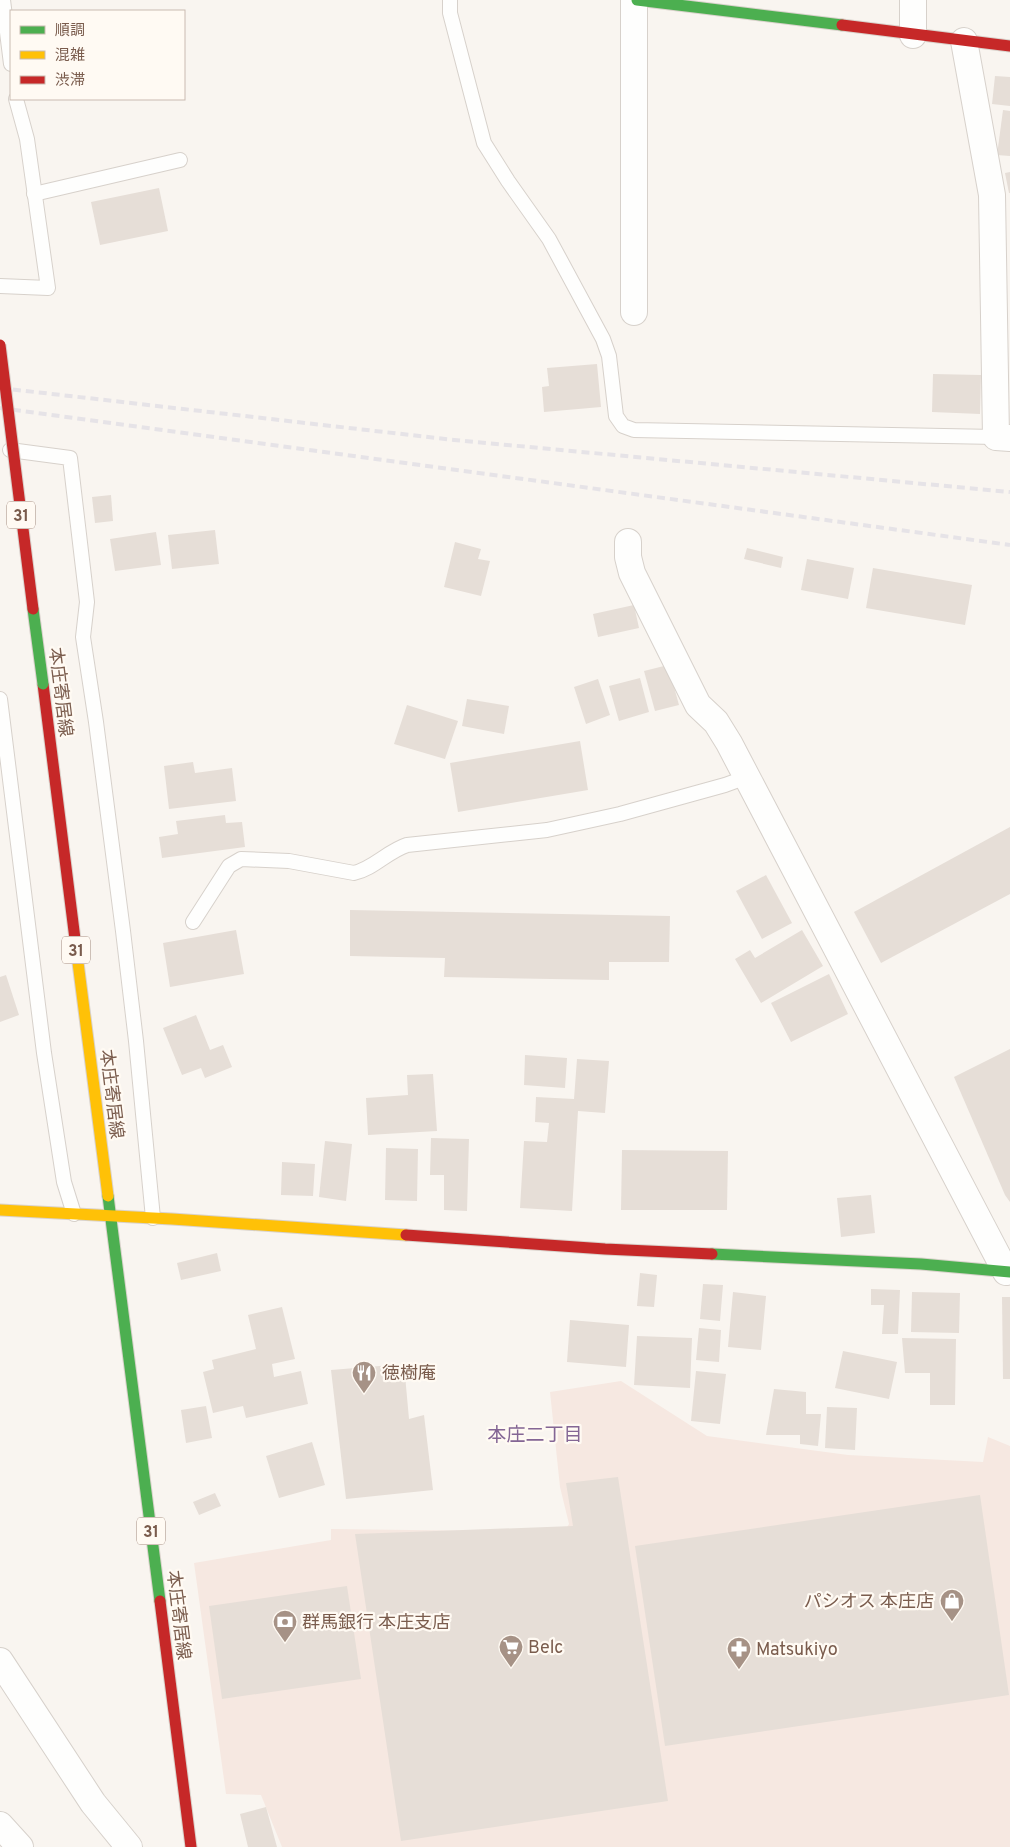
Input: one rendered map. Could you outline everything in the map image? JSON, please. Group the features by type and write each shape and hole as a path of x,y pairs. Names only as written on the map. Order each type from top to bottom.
{"main road":[{"path":"635,0 1010,46"},
{"name":"本庄寄居線","path":"0,345 191,1847"},
{"path":"0,1210 154,1218 605,1249 921,1264 1008,1272"}],"street":[{"path":"634,312 635,0"},
{"path":"913,35 914,0"},
{"path":"964,41 1002,240 1003,438"},
{"path":"628,542 628,558 632,573 698,705 716,722 729,743 1008,1272"},
{"path":"0,1661 93,1803 129,1847"},
{"path":"0,1826 20,1847"}],"lane":[{"path":"3,0 10,56"},
{"path":"450,0 450,13 484,143 550,239 603,339 609,356 616,416 622,426 634,430 1003,438"},
{"path":"0,286 48,288 27,139 16,100"},
{"path":"34,194 180,160"},
{"path":"0,449 70,458 87,602 83,637 96,722 127,968 154,1218"},
{"path":"0,699 44,1053 64,1182 74,1214"},
{"path":"193,922 229,866 241,859 289,861 354,873 364,871 373,863 400,847 407,845 547,830 620,814 725,785 747,777"}],"shaded area":[{"path":"621,1381 707,1436 848,1455 983,1462 988,1437 1010,1446 1010,1847 282,1847 261,1795 226,1794 194,1563 331,1540 331,1529 564,1532 569,1524 560,1487 550,1392"}],"building":[{"path":"995,76 1010,77 1010,106 992,104"},
{"path":"1003,110 1010,111 1010,156 997,155"},
{"path":"1010,172 1010,193 1009,193 1005,173"},
{"path":"159,188 168,231 100,245 91,202"},
{"path":"597,364 601,407 544,412 542,387 549,386 547,368"},
{"path":"933,374 981,375 980,414 932,412"},
{"path":"111,495 113,521 95,523 92,497"},
{"path":"215,530 219,564 172,569 168,535"},
{"path":"156,532 161,565 115,571 110,539"},
{"path":"455,542 481,549 478,559 490,561 481,596 444,587"},
{"path":"747,548 783,557 781,568 744,559"},
{"path":"807,559 854,568 848,599 801,590"},
{"path":"873,568 972,585 965,625 866,608"},
{"path":"634,605 639,628 598,637 593,614"},
{"path":"668,665 679,705 655,711 644,671"},
{"path":"640,678 649,712 619,721 609,686"},
{"path":"598,679 610,715 586,724 574,687"},
{"path":"467,699 509,706 504,734 462,726"},
{"path":"407,705 458,721 445,759 394,744"},
{"path":"580,741 588,790 458,812 450,763"},
{"path":"193,762 195,773 232,768 236,801 169,809 164,766"},
{"path":"225,815 226,823 242,822 245,847 162,858 159,837 178,834 176,821"},
{"path":"1010,827 1010,894 881,963 854,912"},
{"path":"766,875 792,923 762,939 736,891"},
{"path":"350,910 670,916 669,962 609,962 609,980 444,977 445,958 350,956"},
{"path":"236,930 244,974 170,987 163,943"},
{"path":"802,930 823,966 761,1003 735,959 750,950 755,958"},
{"path":"829,974 848,1014 791,1042 771,1003"},
{"path":"6,975 19,1015 0,1022 0,977"},
{"path":"196,1015 210,1050 223,1045 232,1067 205,1078 201,1068 182,1075 163,1028"},
{"path":"1010,1049 1010,1202 1005,1195 954,1077"},
{"path":"525,1055 567,1058 565,1088 524,1085"},
{"path":"577,1059 609,1061 605,1113 578,1111 572,1211 520,1208 524,1141 547,1142 549,1123 535,1122 536,1097 574,1099"},
{"path":"433,1074 437,1131 368,1135 366,1098 408,1095 407,1075"},
{"path":"431,1138 469,1139 467,1211 444,1210 444,1175 430,1175"},
{"path":"325,1141 352,1144 346,1201 319,1197"},
{"path":"386,1148 418,1149 417,1201 385,1200"},
{"path":"622,1150 728,1151 727,1210 621,1210"},
{"path":"282,1162 315,1164 313,1196 281,1195"},
{"path":"871,1195 875,1233 841,1237 837,1198"},
{"path":"217,1253 221,1271 181,1280 177,1263"},
{"path":"640,1273 657,1275 654,1307 637,1306"},
{"path":"703,1284 723,1285 720,1321 700,1319"},
{"path":"871,1289 900,1290 898,1334 882,1334 884,1305 871,1305"},
{"path":"733,1292 766,1296 761,1350 728,1347"},
{"path":"912,1292 960,1293 959,1333 911,1332"},
{"path":"1002,1297 1010,1297 1010,1379 1003,1379"},
{"path":"282,1307 295,1359 272,1364 274,1377 301,1371 308,1404 246,1418 243,1406 213,1413 203,1372 214,1369 212,1360 256,1349 248,1315"},
{"path":"570,1320 629,1325 626,1367 567,1362"},
{"path":"699,1328 721,1330 719,1362 696,1360"},
{"path":"637,1336 692,1338 690,1388 634,1385"},
{"path":"902,1338 956,1339 955,1405 930,1405 930,1373 905,1373"},
{"path":"843,1351 897,1362 889,1399 835,1388"},
{"path":"404,1364 409,1419 424,1415 433,1490 346,1499 331,1370"},
{"path":"696,1371 726,1374 720,1424 691,1421"},
{"path":"774,1389 806,1392 806,1414 821,1414 818,1446 800,1444 800,1435 766,1435"},
{"path":"206,1406 212,1438 186,1443 181,1410"},
{"path":"827,1407 857,1408 855,1450 825,1448"},
{"path":"312,1442 325,1485 279,1498 266,1456"},
{"name":"Belc","path":"618,1477 668,1801 401,1841 355,1534 573,1526 566,1483"},
{"path":"215,1493 221,1506 199,1515 193,1502"},
{"path":"980,1495 1009,1695 665,1746 635,1546"},
{"name":"群馬銀行 本庄支店","path":"347,1586 361,1679 222,1699 209,1606"},
{"path":"266,1807 277,1847 248,1847 240,1814"}],"railway":[{"path":"0,388 454,440 1010,492"},
{"path":"0,408 1010,545"}],"traffic: fast":[{"path":"637,0 842,25"},
{"path":"33,609 43,684"},
{"path":"108,1196 160,1601"},
{"path":"712,1254 921,1264 1010,1272"}],"traffic: slow":[{"path":"76,947 108,1196"},
{"path":"0,1210 172,1219 406,1235"}],"traffic: jam":[{"path":"842,25 1010,46"},
{"path":"0,345 33,609"},
{"path":"43,684 76,947"},
{"path":"406,1235 605,1249 712,1254"},
{"path":"160,1601 191,1847"}],"place":[{"name":"徳樹庵","path":"364,1394"},
{"name":"パシオス 本庄店","path":"952,1622"},
{"name":"群馬銀行 本庄支店","path":"285,1643"},
{"name":"Belc","path":"511,1668"},
{"name":"Matsukiyo","path":"739,1670"}],"district":[{"name":"本庄二丁目","path":"535,1434"}]}
